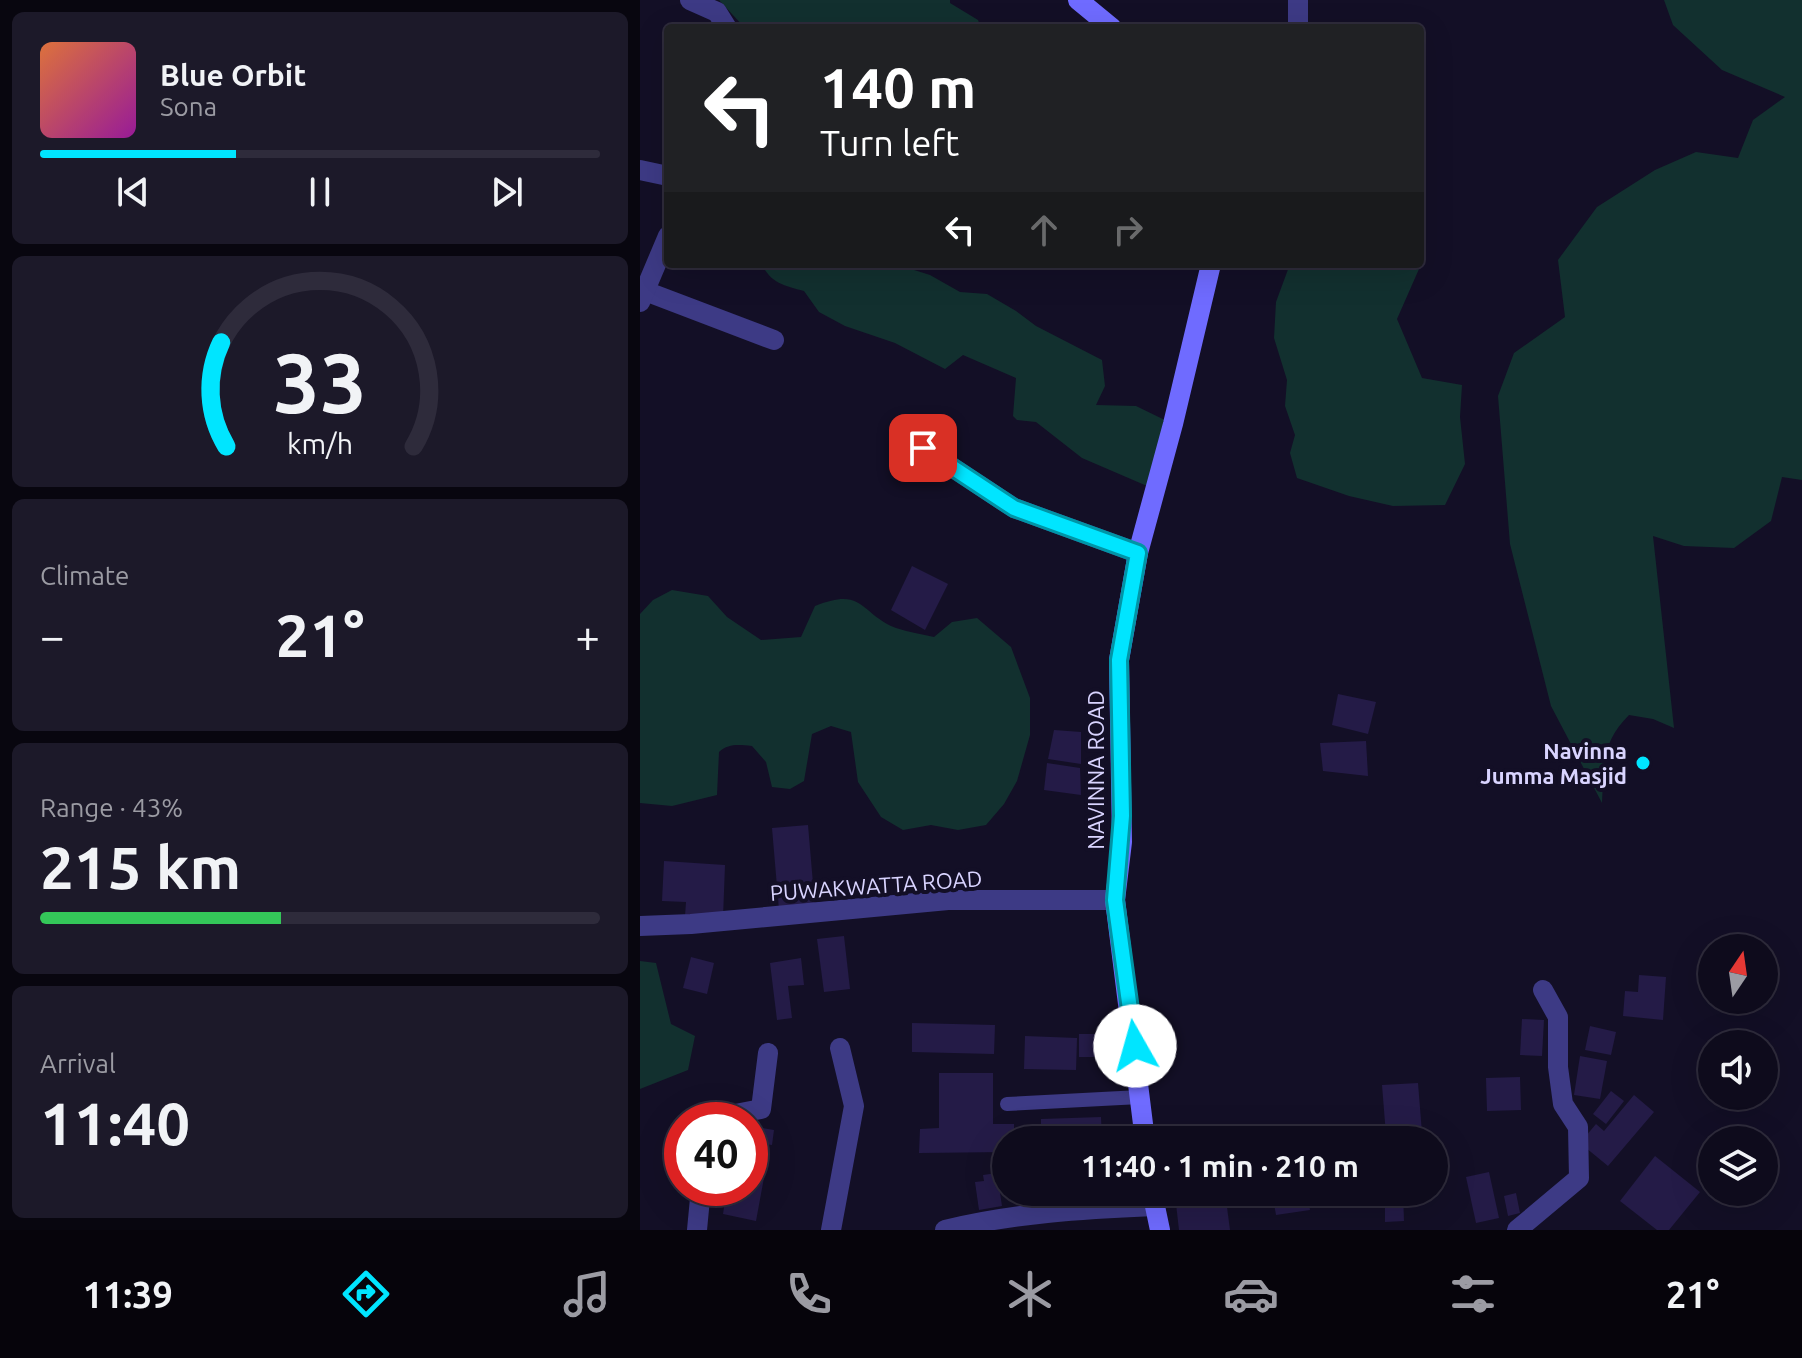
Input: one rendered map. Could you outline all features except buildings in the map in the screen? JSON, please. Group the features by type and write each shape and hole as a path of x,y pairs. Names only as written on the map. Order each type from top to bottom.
{"street":[{"path":"690,0 717,12 724,24"},
{"path":"1078,0 1107,24"},
{"path":"1298,0 1298,24"},
{"path":"640,170 664,175"},
{"path":"664,246 643,297 774,340"},
{"name":"NAVINNA ROAD","path":"1143,1126 1115,900 1122,816 1119,660 1138,553 1210,268"},
{"path":"923,448 1014,508 1138,553"},
{"name":"PUWAKWATTA ROAD","path":"640,926 948,900 1115,900"},
{"path":"1517,1230 1579,1178 1578,1127 1563,1104 1561,1092 1558,1017 1543,990"},
{"path":"831,1230 854,1106 840,1048"},
{"path":"762,1102 768,1053"},
{"path":"697,1230 699,1206"},
{"path":"945,1230 999,1219 1111,1206"},
{"path":"1155,1206 1160,1230"}],"lane":[{"path":"1007,1104 1140,1097"}],"green space":[{"path":"719,0 950,0 980,24 741,24"},
{"path":"1664,0 1802,0 1802,480 1782,477 1771,521 1734,548 1684,546 1653,536 1674,728 1653,719 1629,715 1609,745 1604,766 1602,803 1551,706 1510,544 1498,396 1514,353 1565,317 1558,260 1597,207 1655,170 1696,152 1738,158 1753,120 1785,97 1722,70 1673,25"},
{"path":"908,268 930,275 960,292 987,294 1036,326 1102,360 1105,386 1096,405 1136,406 1173,424 1154,489 1082,458 1036,422 1017,420 1013,416 1016,378 963,355 945,369 895,343 845,326 819,312 804,291 774,280 765,270"},
{"path":"1289,268 1419,268 1397,319 1422,378 1462,385 1460,417 1465,464 1445,505 1393,506 1349,496 1297,478 1290,453 1295,435 1285,406 1287,380 1274,338 1276,302"},
{"path":"672,590 708,596 727,617 761,640 801,637 815,606 843,599 860,604 896,628 934,637 952,622 977,618 1011,647 1030,698 1030,735 1017,781 1004,804 986,825 958,830 931,825 903,830 881,817 858,782 851,732 831,726 812,734 804,781 790,789 772,787 766,762 752,746 734,745 719,752 717,795 672,806 640,803 640,614 653,600"},
{"path":"640,961 656,963 671,1024 695,1036 688,1070 640,1089"}],"place":[{"name":"Navinna Jumma Masjid","path":"1643,763"}],"route":[{"path":"923,448 1014,508 1138,553 1119,660 1122,842 1115,900 1135,1046"}]}
